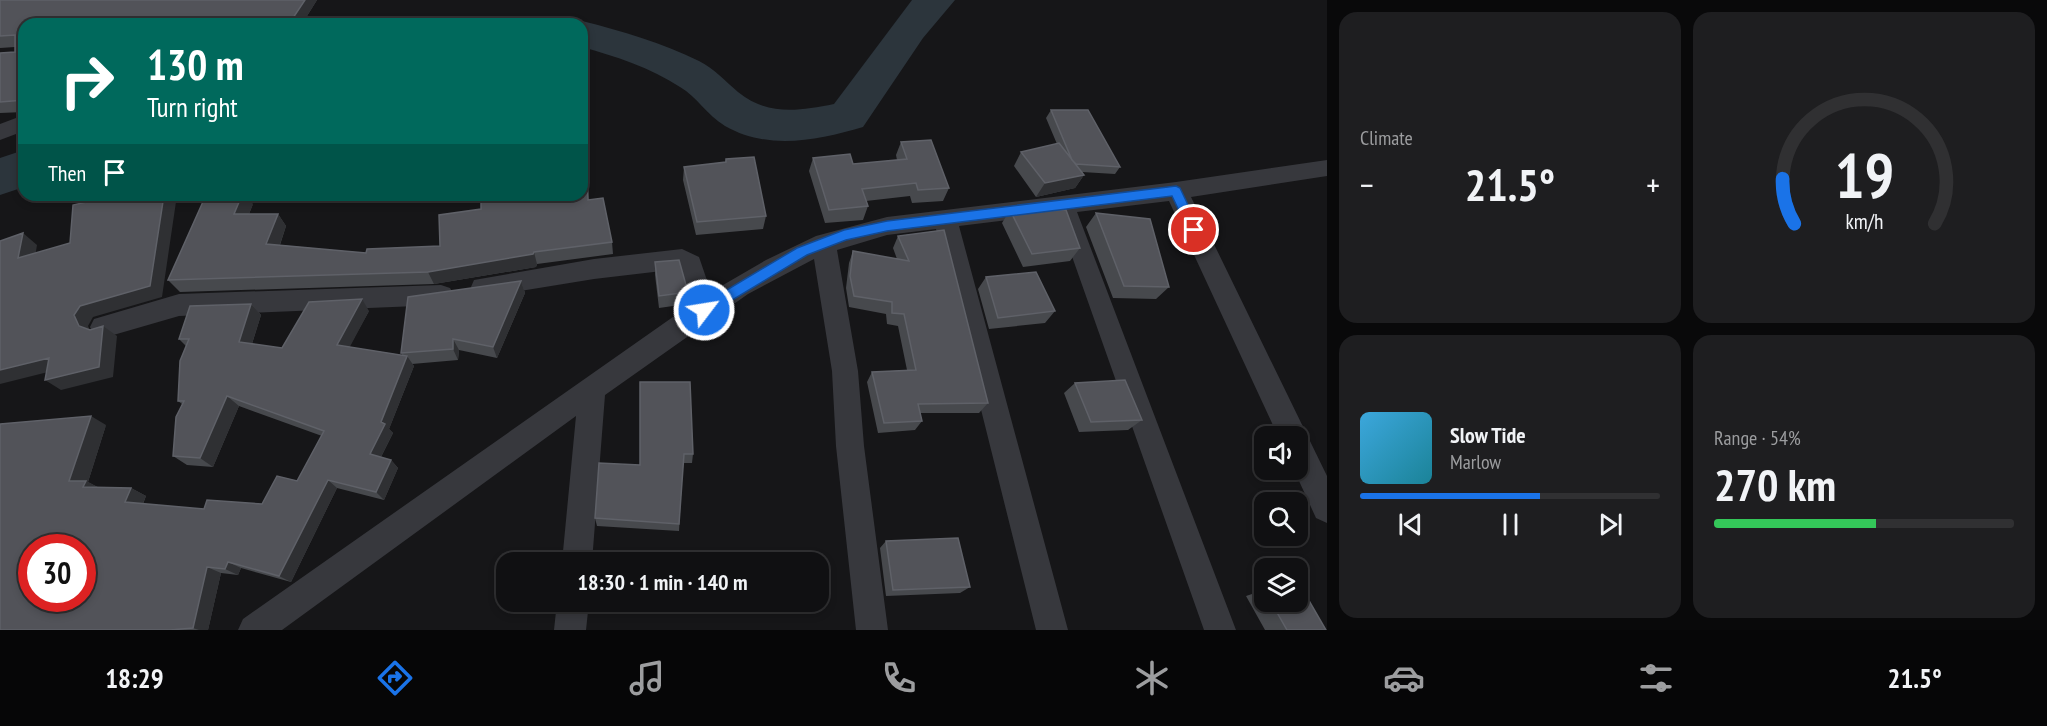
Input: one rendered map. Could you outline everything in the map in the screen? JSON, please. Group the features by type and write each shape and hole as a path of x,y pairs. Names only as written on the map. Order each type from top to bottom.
{"street":[{"path":"0,132 18,125"},
{"path":"255,630 704,310 802,252 865,230 945,217 1176,191 1327,168"},
{"path":"1176,191 1287,426"},
{"path":"1063,203 1220,630"},
{"path":"945,217 1052,630"},
{"path":"824,243 845,371 850,446 872,630"},
{"path":"103,327 179,305 434,296 594,269 682,259 690,264 704,310"},
{"path":"578,552 592,389"},
{"path":"1308,468 1327,508"},
{"path":"570,630 572,612"}],"building":[{"path":"0,0 305,0 293,18 18,18 18,100 0,102 0,53 15,52 15,35 0,36"},
{"path":"1051,110 1088,110 1120,167 1076,164 1072,160"},
{"path":"931,140 949,188 918,190 916,183 862,189 868,206 829,210 813,158 850,154 853,164 907,159 901,142"},
{"path":"1059,143 1084,175 1045,183 1021,152"},
{"path":"754,157 766,216 697,222 684,167 726,162 726,159"},
{"path":"603,198 612,242 534,252 428,272 168,280 203,201 239,201 234,214 278,214 266,244 366,253 367,249 440,246 439,215 481,209 481,201 588,201"},
{"path":"91,201 163,201 150,286 80,306 74,315 79,326 90,330 103,326 99,367 45,380 49,358 0,370 0,241 23,233 18,258 70,243 73,205"},
{"path":"1033,207 1066,210 1080,248 1032,254 1010,210"},
{"path":"1096,213 1150,219 1169,287 1124,286"},
{"path":"944,230 988,403 918,404 922,421 884,423 872,372 916,370 904,314 892,313 892,302 854,296 850,276 853,251 909,261 898,236"},
{"path":"679,260 688,292 659,296 655,262"},
{"path":"1036,272 1055,311 998,318 986,277"},
{"path":"521,281 493,347 453,339 453,349 401,353 408,297"},
{"path":"362,299 337,345 407,356 381,422 385,424 370,454 391,460 376,492 328,480 279,576 228,562 225,569 207,567 193,628 0,630 0,424 91,416 69,481 86,481 83,487 131,488 125,502 204,509 207,500 262,504 277,476 297,481 324,431 227,396 200,458 173,456 176,417 184,401 178,401 180,361 189,339 179,339 190,306 251,304 239,342 282,348 309,302"},
{"path":"1125,380 1142,420 1091,422 1075,383"},
{"path":"640,382 690,382 693,454 684,454 679,524 595,518 599,463 640,465"},
{"path":"958,538 970,587 893,590 886,541"},
{"path":"1308,599 1326,630 1287,630 1277,612 1308,612"}],"waterway":[{"path":"588,36 640,52 682,70 698,79 740,115 755,122 799,126 848,116 909,29 931,2 936,0"},
{"path":"0,178 18,170"}],"route":[{"path":"704,310 802,252 844,235 887,226 945,217 1176,191 1194,230"}]}
